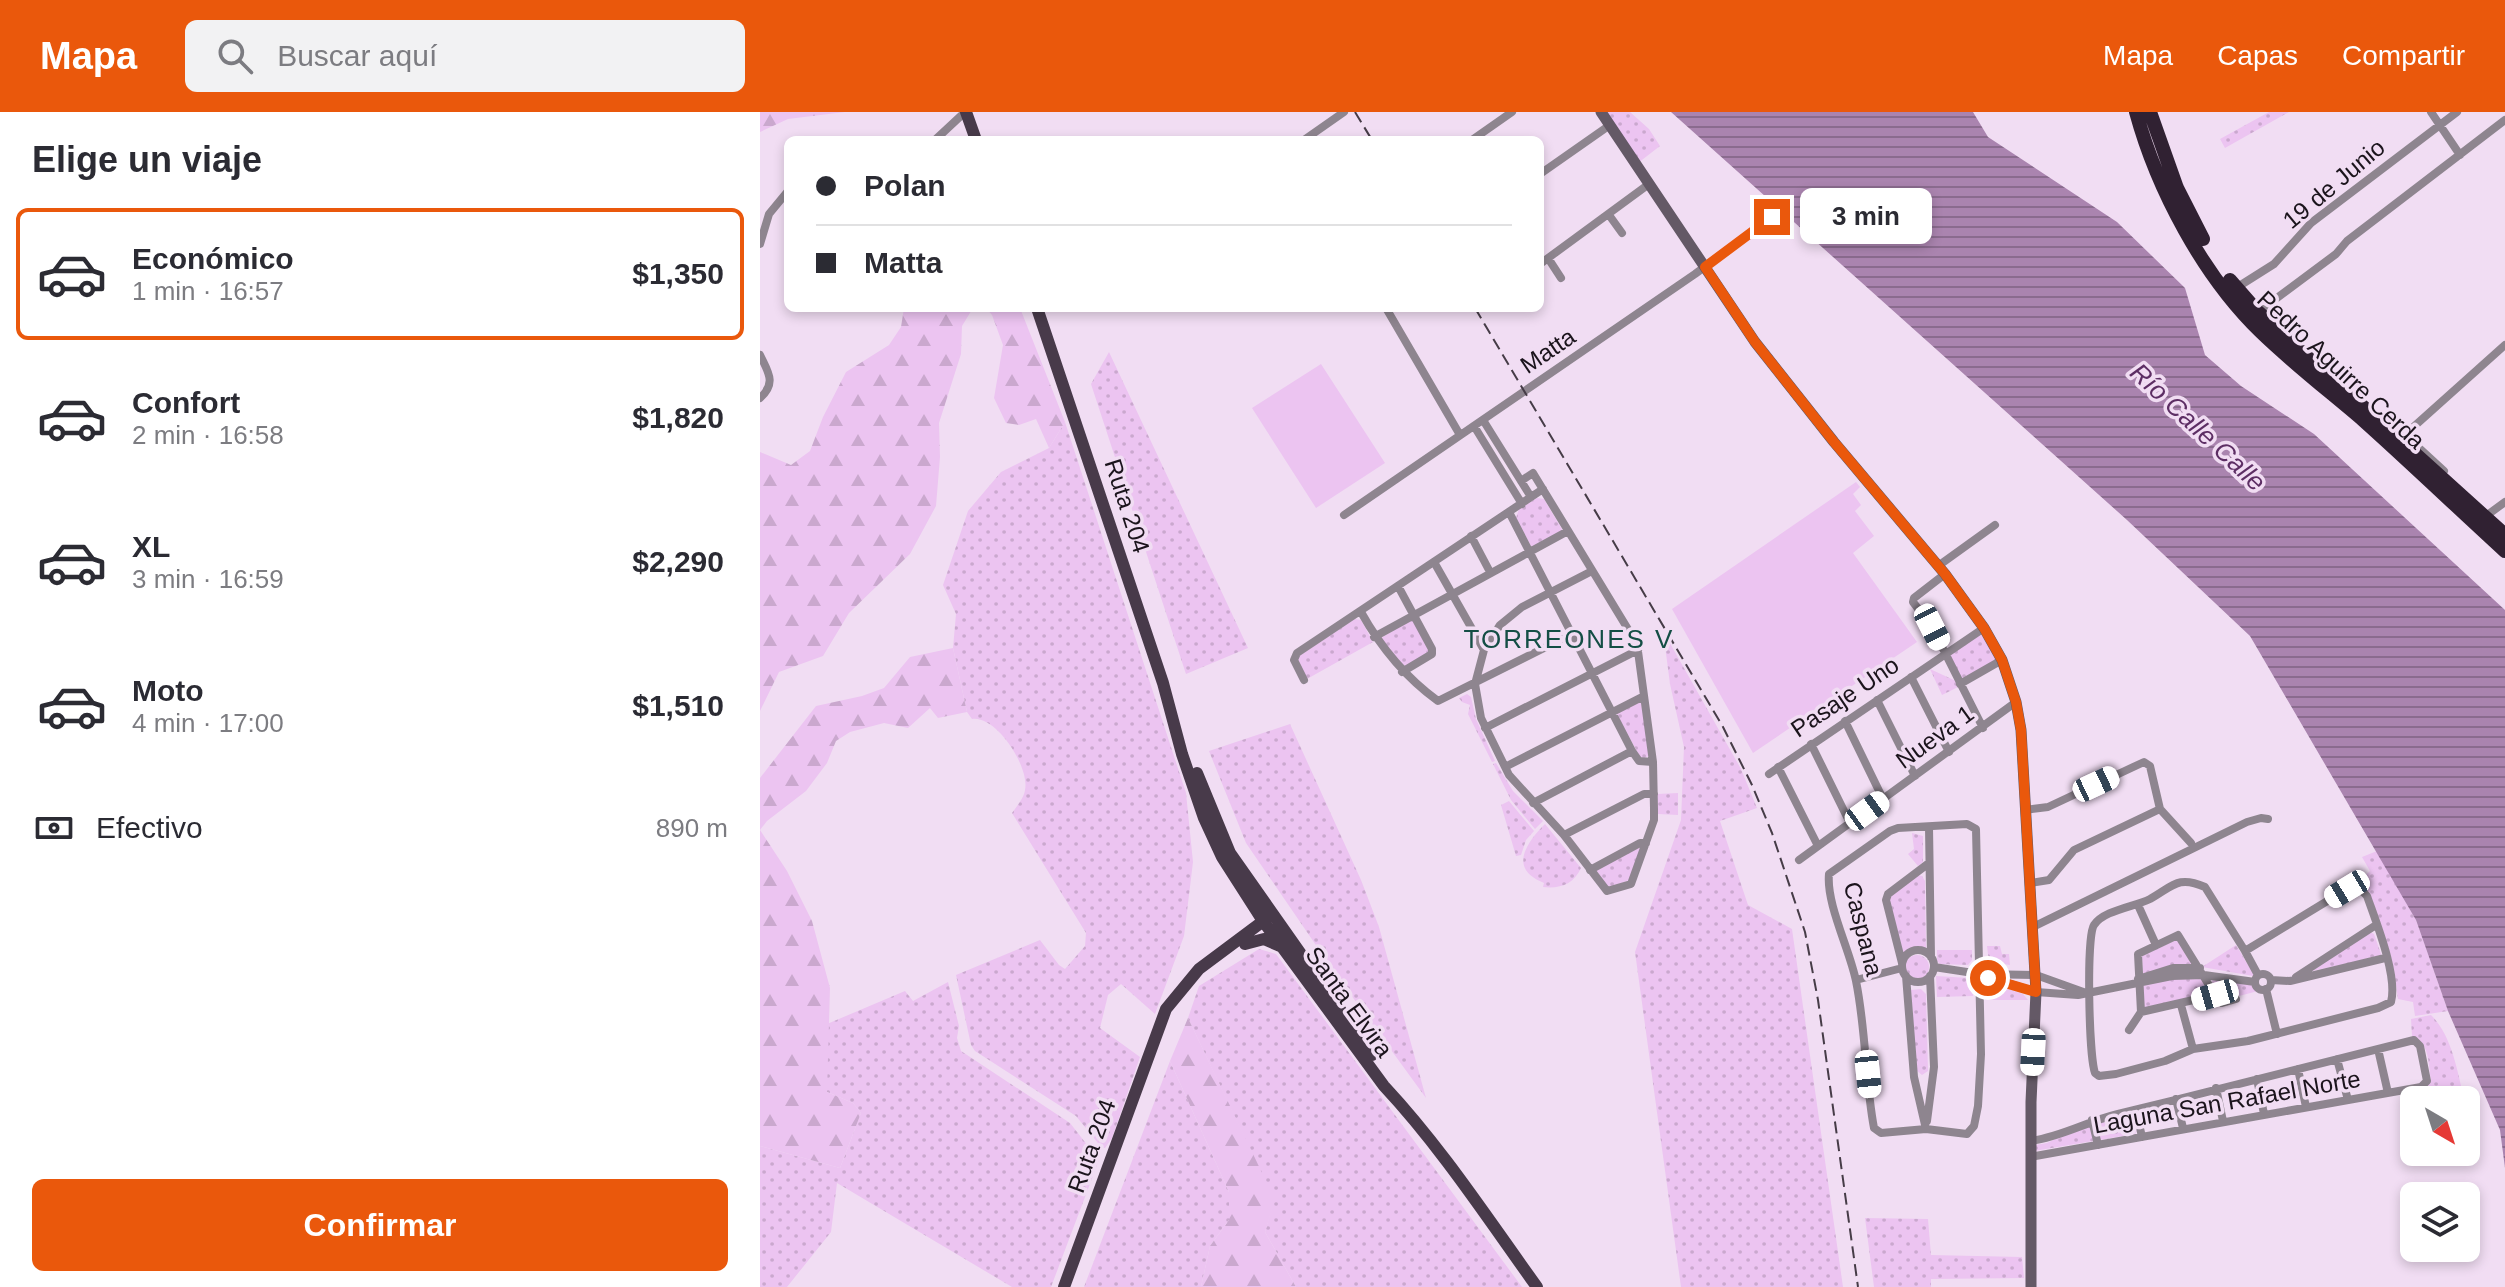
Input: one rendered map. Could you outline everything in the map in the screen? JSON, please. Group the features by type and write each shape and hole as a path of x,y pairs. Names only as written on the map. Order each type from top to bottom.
{"highway":[{"name":"Pedro Aguirre Cerda","path":"2136,112 2153,161 2192,240 2230,287 2259,330 2315,383 2399,443 2505,551"},
{"name":"Pedro Aguirre Cerda","path":"2150,112 2164,157 2190,218 2230,287 2399,443 2503,533"}],"main road":[{"path":"965,112 974,136"},
{"path":"1601,112 1755,342 1941,570 1984,628 2002,660 2016,702 2021,730 2036,975 2030,1157 2031,1287"},
{"name":"Ruta 204","path":"1038,312 1174,718 1230,853 1270,921"},
{"name":"Ruta 204","path":"1174,718 1182,754 1204,818 1222,857 1250,901 1270,921"},
{"path":"1250,901 1251,930"},
{"name":"Ruta 204","path":"1064,1287 1159,1025 1171,1001 1199,969 1251,930 1270,921"},
{"name":"Ruta 204","path":"1189,981 1245,944 1270,921"},
{"name":"Santa Elvira","path":"1270,921 1281,947 1537,1287"},
{"name":"Santa Elvira","path":"1270,921 1390,1082 1402,1106"},
{"path":"1245,944 1264,939 1281,947"}],"street":[{"path":"939,136 965,112"},
{"path":"1310,136 1344,112"},
{"path":"1478,136 1512,112"},
{"path":"2431,112 2460,155"},
{"name":"19 de Junio","path":"2230,287 2274,264 2311,223 2457,112"},
{"path":"2258,312 2505,120"},
{"path":"1544,171 1610,125"},
{"path":"1561,278 1544,261 1649,184"},
{"path":"760,244 769,214 784,196"},
{"path":"1609,215 1622,233"},
{"name":"Matta","path":"1344,515 1705,267 1772,217"},
{"path":"1388,312 1460,435"},
{"path":"2503,533 2504,527 2490,513 2399,443 2505,345"},
{"path":"760,355 771,376 769,389 760,398"},
{"path":"1483,420 1531,497"},
{"path":"1474,426 1522,504"},
{"path":"1521,481 1533,473 1637,644 1653,762 1654,820 1631,884 1607,891 1564,835 1520,790 1505,767 1485,728 1475,684 1484,650 1500,625 1522,607 1592,571"},
{"path":"1304,680 1294,660 1297,653 1543,489"},
{"path":"2490,513 2505,502"},
{"path":"1509,512 1632,751 1639,761 1653,762"},
{"path":"1983,728 1932,627 1913,602 1941,570 1995,525"},
{"path":"1374,637 1568,531"},
{"path":"1471,536 1490,572"},
{"path":"1434,562 1484,650"},
{"path":"1398,586 1432,649 1432,654 1402,672"},
{"path":"1361,612 1374,637 1402,672 1438,701 1572,634"},
{"name":"Pasaje Uno","path":"1769,774 1984,628"},
{"path":"1485,728 1638,650"},
{"path":"1960,684 2002,660"},
{"path":"1911,677 1949,752"},
{"path":"1505,767 1644,696"},
{"path":"1877,700 1915,776"},
{"name":"Nueva 1","path":"1799,860 2016,702"},
{"path":"1845,721 1883,799"},
{"path":"1811,744 1850,823"},
{"path":"1533,803 1632,751"},
{"path":"2025,810 2048,807 2144,762 2150,766 2160,809 2191,843"},
{"path":"1778,767 1818,846"},
{"path":"1564,835 1644,794 1654,794"},
{"path":"2030,883 2053,878 2074,850 2160,809"},
{"path":"2033,927 2247,822 2268,819"},
{"name":"Caspana","path":"1967,824 1976,829 1981,1054 1978,1106 1974,1126 1967,1134 1926,1129 1881,1133 1874,1128 1856,980 1838,920 1829,874 1890,831 1929,827 1967,824"},
{"path":"1926,1129 1933,1076 1929,827"},
{"path":"1590,870 1640,843 1646,843"},
{"path":"1926,1129 1914,1077 1903,969 1886,900 1888,894 1929,863"},
{"path":"2245,951 2347,889 2361,890 2367,896 2385,958 2393,992 2391,1002 2386,1006 2277,1034 2193,1049 2165,1061 2116,1074 2099,1076 2095,1073 2090,994 2092,931 2095,923 2102,917 2138,905 2179,880 2205,887 2245,951 2258,988 2385,958"},
{"path":"2138,905 2156,945"},
{"path":"2290,981 2376,925"},
{"path":"2129,1030 2141,1012 2138,954 2178,935 2222,1003 2236,999"},
{"path":"1903,969 1912,951 1923,951 1931,957"},
{"path":"1856,980 1903,969"},
{"path":"1903,969 1916,982 1932,972 2036,975 2090,994"},
{"path":"1980,974 2036,992 2090,994 2139,981 2202,971 2256,978 2267,975 2277,1034"},
{"path":"2141,1012 2215,995"},
{"path":"2181,1005 2193,1049"},
{"name":"Laguna San Rafael Norte","path":"2030,1157 2421,1087 2427,1081 2420,1046 2414,1040 2378,1049"},
{"path":"2031,1141 2063,1133 2092,1120 2378,1049 2388,1093"},
{"path":"2337,1059 2348,1100"},
{"path":"2298,1069 2306,1107"},
{"path":"1914,1077 1933,1076"},
{"path":"2257,1079 2264,1114"},
{"path":"2216,1088 2223,1121"},
{"path":"2176,1099 2183,1128"},
{"path":"2136,1110 2142,1137"},
{"path":"2092,1120 2098,1145"}],"green space":[{"path":"760,112 845,112 788,119 760,132"},
{"path":"1605,112 1630,112 1649,129 1660,146 1638,163"},
{"path":"2269,112 2289,112 2225,148 2220,139"},
{"path":"903,312 971,312 962,326 961,354 939,423 936,506 910,554 849,613 823,656 779,672 760,711 760,452 791,465 810,451 846,372 889,345 901,327"},
{"path":"989,312 1022,312 1065,422 1049,448 1036,419 1019,425 1006,423 994,398 1003,345"},
{"path":"1109,352 1248,648 1186,674 1091,384"},
{"path":"1321,364 1385,463 1316,508 1252,408"},
{"path":"1065,422 1186,793 1193,862 1184,936 1155,1014 1121,984 1108,995 1100,1028 1140,1057 1112,1138 1105,1148 1076,1116 975,1051 971,1045 956,975 1040,940 1065,969 1085,946 1086,933 1012,813 1025,790 1017,756 991,725 972,719 967,712 953,648 956,614 943,585 968,511 1001,472 1049,448"},
{"path":"1856,482 1860,487 1853,494 1861,505 1855,511 1874,536 1853,553 1917,642 1753,753 1672,609"},
{"path":"1537,498 1544,499 1563,531 1532,548 1516,518 1519,509"},
{"path":"1355,619 1361,620 1373,642 1307,679 1298,661 1299,656"},
{"path":"1412,619 1431,652 1404,668 1381,638"},
{"path":"1980,633 1998,661 1960,678 1949,654"},
{"path":"1664,638 1667,638 1741,769 1757,808 1720,821 1748,905 1792,929 1843,1287 1681,1287 1635,952 1681,820 1684,747 1670,684"},
{"path":"953,648 967,712 938,718 930,708 908,728 884,723 850,732 836,741 827,763 806,791 760,830 760,778 816,706 884,688 910,657"},
{"path":"1930,669 1956,681 1958,687 1942,695"},
{"path":"1467,694 1471,697 1476,719 1495,761 1492,762 1468,714 1470,705 1459,698"},
{"path":"1641,700 1650,755 1645,758 1640,757 1616,713"},
{"path":"1290,724 1379,927 1426,1098 1246,843 1209,751"},
{"path":"1496,763 1513,791 1543,821 1535,829 1511,800 1493,764"},
{"path":"1678,793 1678,815 1658,814 1657,794"},
{"path":"1509,801 1534,831 1526,840 1521,855 1516,856 1501,805"},
{"path":"1545,824 1581,868 1570,882 1561,886 1543,887 1544,883 1526,871 1523,863 1527,847"},
{"path":"760,830 787,871 812,921 830,988 827,1092 853,1103 861,1113 840,1168 760,1146"},
{"path":"1912,833 1923,836 1923,862 1918,866 1908,854 1914,849"},
{"path":"1642,845 1630,880 1610,887 1606,885 1596,870"},
{"path":"2377,851 2416,920 2448,1011 2415,1016 2413,1002 2398,999 2370,894 2355,885 2370,871 2362,857"},
{"path":"1917,875 1925,881 1926,948 1901,953 1887,896"},
{"path":"2370,932 2374,934 2381,954 2379,957 2312,971"},
{"path":"2178,939 2194,965 2143,975 2142,956"},
{"path":"2236,945 2253,976 2202,967"},
{"path":"1987,946 2000,946 2002,954 2009,954 2010,965 1989,962"},
{"path":"1259,949 1276,954 1522,1287 1296,1287 1265,1232 1274,1200 1188,1018 1199,986"},
{"path":"1937,950 1972,950 1972,960 1968,965 1940,964"},
{"path":"1917,955 1926,958 1929,967 1926,976 1917,979 1908,976 1905,967 1908,958"},
{"path":"1936,976 1969,978 1973,981 1973,996 1937,997"},
{"path":"2202,977 2212,994 2143,1009 2142,986 2166,979"},
{"path":"2213,978 2252,985 2258,991 2224,1000 2212,982"},
{"path":"948,982 959,1026 957,1038 961,1051 1070,1123 1099,1160 1051,1287 1012,1287 837,1183 831,1232 787,1287 760,1287 760,1146 840,1168 861,1113 853,1103 827,1092 827,1024 905,991 913,1001"},
{"path":"1989,983 2023,994 2028,1000 1985,1000 1985,986"},
{"path":"1921,989 1926,994 1928,1071 1922,1075 1916,1070 1911,990"},
{"path":"2431,1015 2438,1023 2449,1043 2461,1086 2427,1086 2431,1080 2427,1054 2422,1043 2412,1036 2411,1019"},
{"path":"1188,1018 1275,1200 1265,1232 1296,1287 1201,1287 1210,1246 1229,1220 1229,1192 1170,1061"},
{"path":"1170,1061 1229,1192 1229,1220 1210,1246 1201,1287 1084,1287"},
{"path":"2131,1114 2137,1130 2135,1134 2034,1151 2035,1145 2047,1143 2074,1130"},
{"path":"1865,1218 1928,1219 1931,1255 2022,1257 2024,1278 1931,1279 1931,1287 1874,1287"}],"water":[{"name":"Río Calle Calle","path":"1671,112 1973,112 1988,137 2117,222 2185,288 2205,355 2241,386 2314,434 2505,610 2505,1168 2500,1130 2448,1011 2416,920 2250,636 2127,520"}],"railway":[{"path":"1355,112 1370,136"},
{"path":"1477,312 1723,727 1772,833 1805,932 1818,1000 1858,1287"}],"district":[{"name":"TORREONES V","path":"1569,639"}],"route":[{"path":"1772,217 1705,267 1755,342 1945,574 1984,628 2002,660 2016,702 2021,730 2036,992 1988,978"}]}
